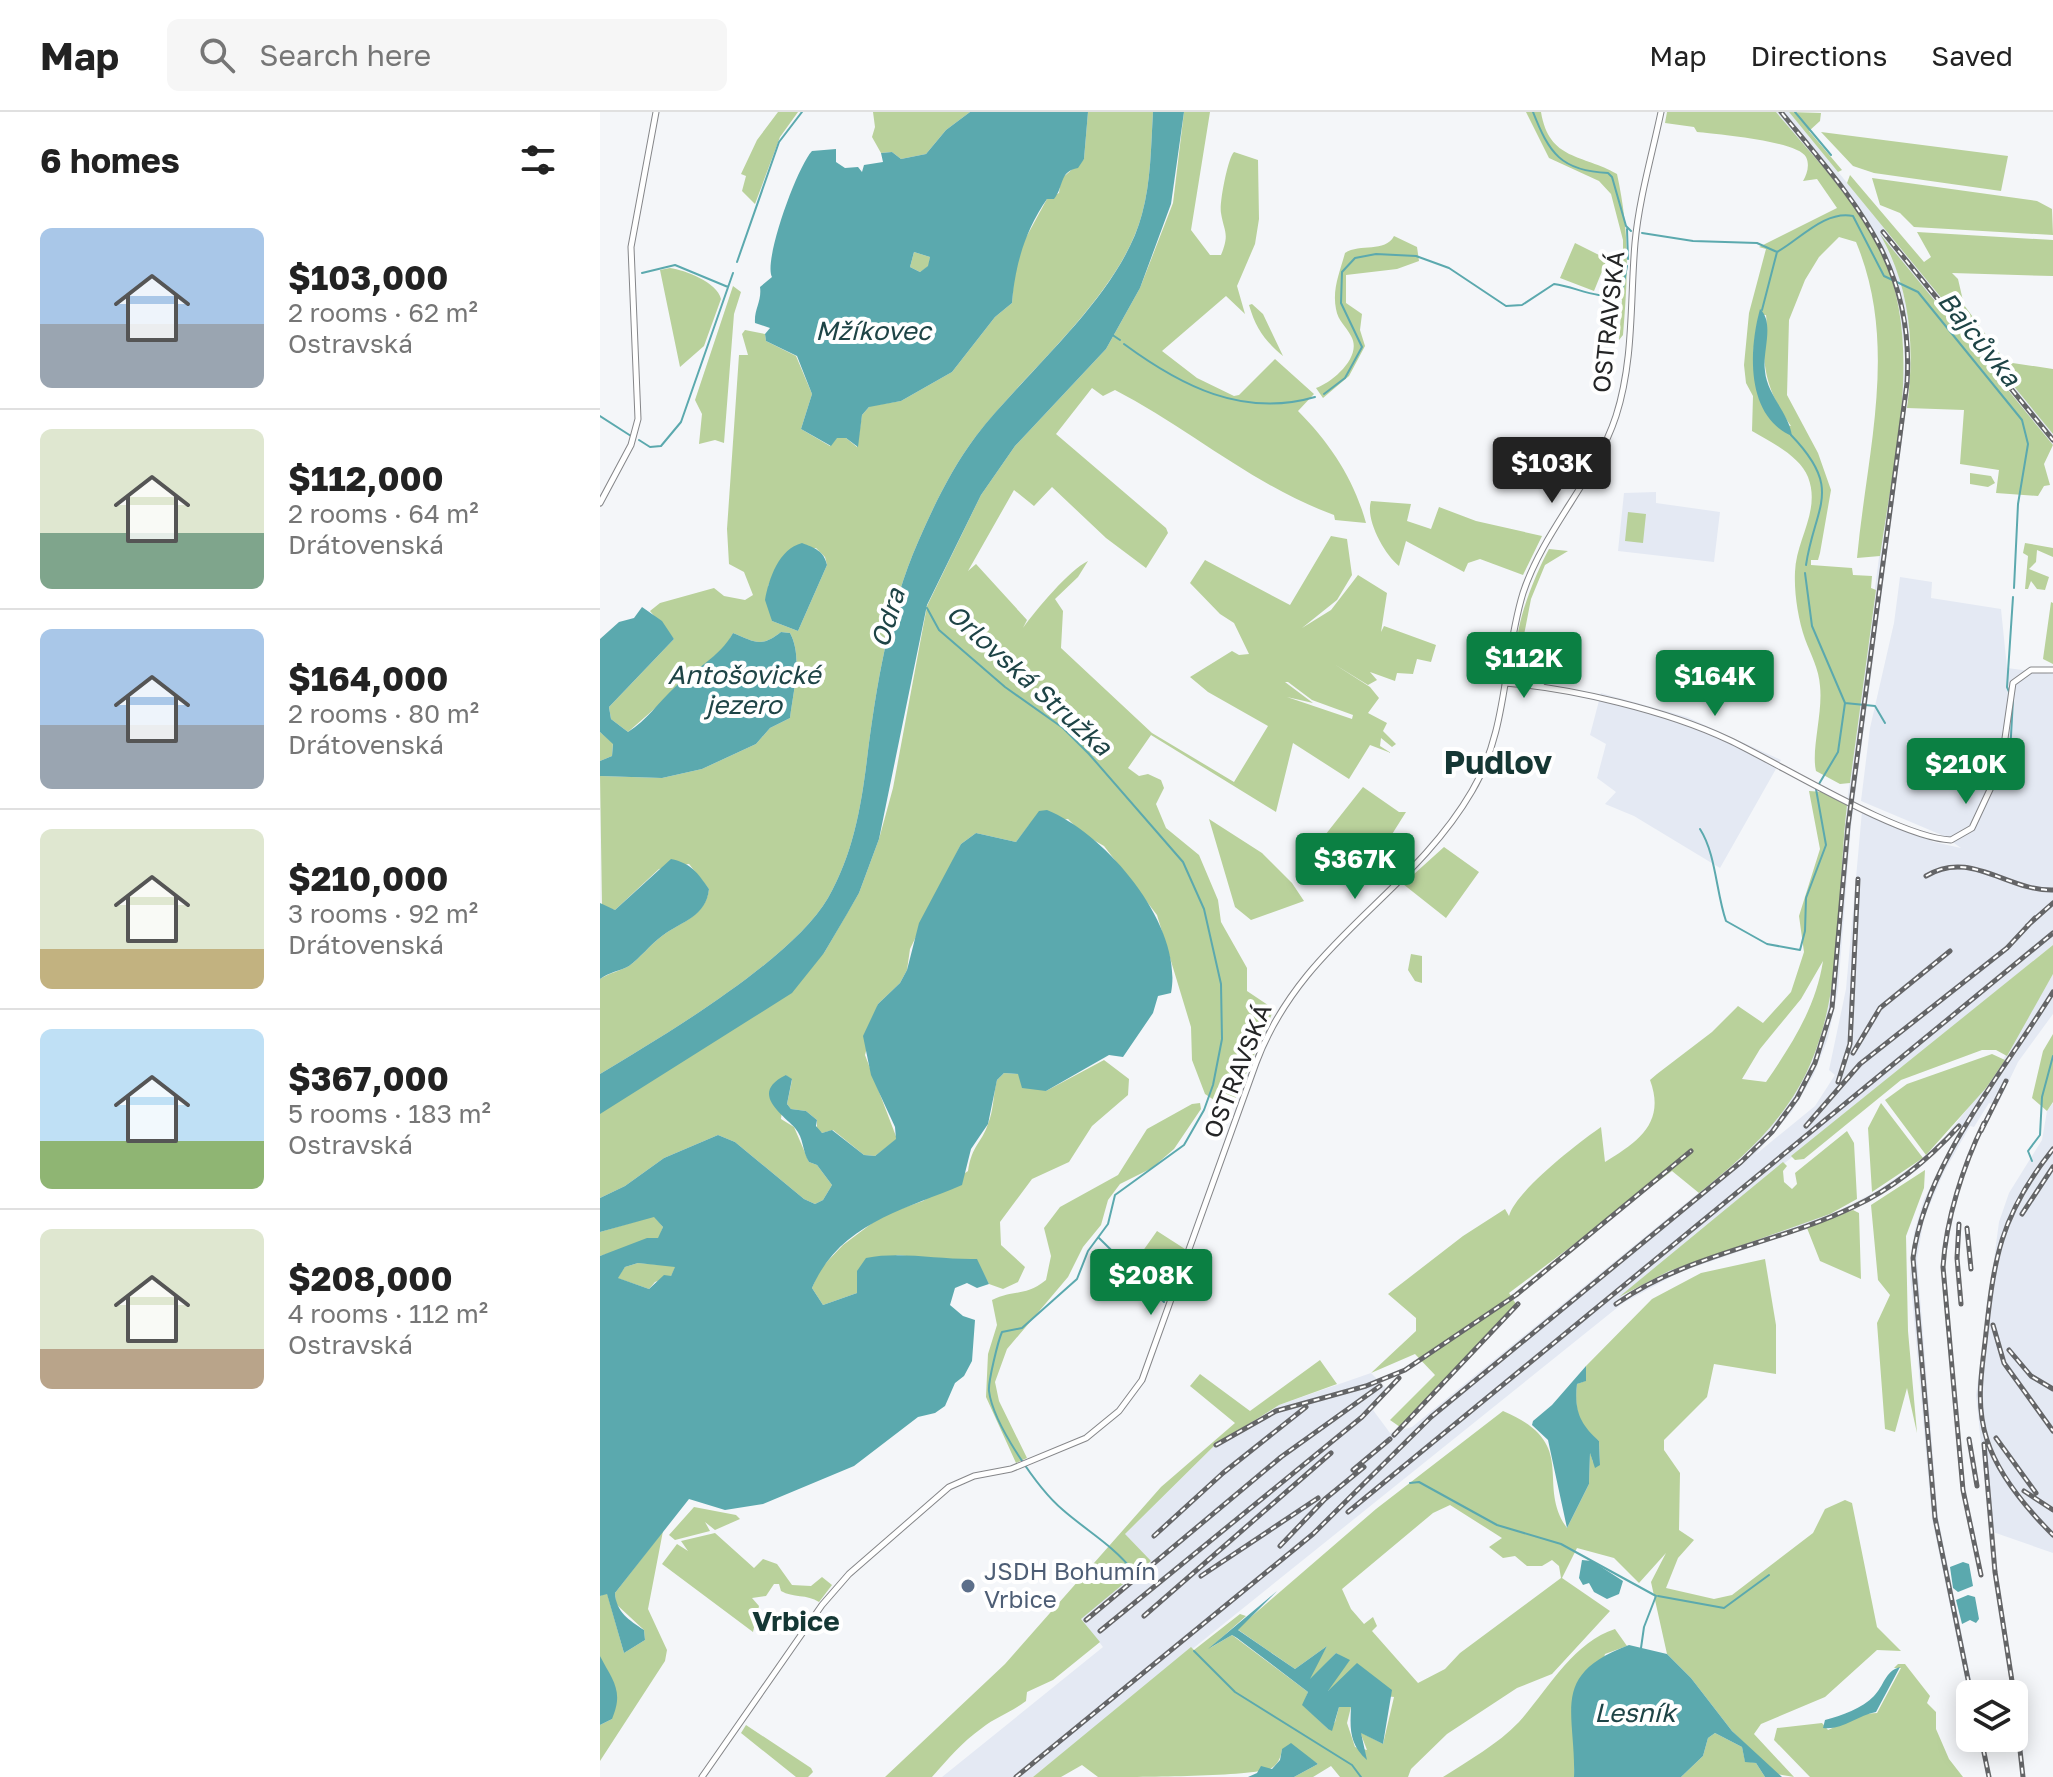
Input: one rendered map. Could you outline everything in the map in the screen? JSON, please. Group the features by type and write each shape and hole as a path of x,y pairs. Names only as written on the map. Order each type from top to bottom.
{"main road":[{"path":"600,503 631,445 638,419 631,247 656,112"},
{"name":"OSTRAVSKÁ","path":"702,1777 822,1605 849,1574 949,1487 974,1476 1018,1467 1086,1438 1112,1418 1136,1390 1152,1358 1256,1063 1277,1016 1331,945 1417,863 1458,814 1474,788 1493,745 1525,589 1547,543 1600,452 1619,405 1628,362 1637,229 1661,112"},
{"path":"1506,673 1542,686 1669,717 1718,735 1914,830 1943,839 1959,838 1972,828 2001,766 2011,690 2024,673 2037,668 2053,670"},
{"path":"1505,683 1542,686"}],"shaded area":[{"path":"1776,112 1789,112 2053,434 2053,445 1883,239 1899,275 1908,313 1911,371 1851,827 1838,990 1828,1038 1813,1076 1792,1111 1755,1155 1815,1106 1835,1075 1829,1070 1846,989 1862,811 1934,842 1961,848 1944,836 1861,801 1870,728 1894,623 1900,577 1932,582 1931,598 2001,609 2007,668 2053,674 2053,945 1620,1297 1678,1266 1838,1211 1877,1191 1913,1166 1943,1139 1991,1080 2053,974 2053,1014 2018,1062 1997,1106 1989,1103 1974,1127 1970,1126 1944,1172 1924,1218 1917,1259 1938,1518 1971,1680 1965,1680 1932,1519 1910,1274 1914,1233 1924,1199 1965,1124 1916,1171 1865,1204 1827,1221 1680,1272 1623,1303 1033,1777 942,1777 1103,1647 1081,1619 1125,1534 1215,1445 1279,1405 1371,1373 1389,1391 1373,1410 1390,1433 1412,1427 1741,1158 1778,1118 1812,1062 1831,989 1844,826 1905,358 1898,300 1880,249 1862,218"},
{"path":"1656,492 1656,503 1720,512 1714,562 1618,551 1624,493"},
{"path":"1601,693 1687,717 1781,760 1720,868 1634,816 1605,804 1616,792 1597,778 1606,744 1590,735"},
{"path":"2053,1103 2053,1553 1990,1531 1976,1395 1999,1222 2009,1193 2042,1140 2047,1111"}],"green space":[{"path":"778,112 798,112 780,137 755,204 742,191 746,176 741,174 757,140"},
{"path":"873,112 970,112 946,130 926,154 901,159 892,152 881,153 872,137 875,127"},
{"path":"1088,112 1153,112 1147,189 1131,244 1094,302 976,436 944,487 918,542 899,594 885,648 855,830 837,881 810,922 757,971 690,1018 600,1074 600,979 629,966 662,936 692,917 703,906 709,889 689,864 659,869 615,910 602,906 600,776 662,778 702,769 756,744 770,728 790,718 796,653 790,633 781,632 763,642 733,633 727,645 628,732 611,719 609,707 674,639 650,611 660,603 714,588 724,596 745,600 753,595 744,572 729,564 727,529 739,355 748,355 742,334 745,330 765,334 766,341 796,356 812,394 801,429 830,446 836,438 846,438 857,447 862,415 870,406 901,401 952,372 995,317 1012,303 1015,266 1023,243 1047,199 1059,193 1061,179 1084,159","holes":["816,548 825,557 827,565 798,631 772,621 768,586 782,558"]},
{"path":"1184,112 1210,112 1191,230 1210,255 1221,255 1225,242 1221,208 1224,181 1234,152 1258,160 1259,219 1255,244 1237,286 1245,314 1226,296 1162,351 1197,378 1234,396 1239,395 1275,359 1314,394 1298,411 1340,462 1355,491 1366,523 1335,520 1334,515 1249,473 1143,405 1115,390 1103,396 1092,388 1056,434 1166,528 1168,533 1146,568 1106,538 1052,487 1034,506 1014,490 968,571 976,564 1027,620 1023,628 1063,581 1088,561 1078,577 1055,599 1063,611 1061,648 1152,733 1234,782 1268,726 1208,692 1190,677 1232,651 1239,655 1249,654 1234,623 1220,614 1190,583 1205,560 1290,605 1331,536 1347,539 1352,575 1337,600 1302,628 1331,610 1358,575 1387,593 1381,632 1384,626 1436,645 1431,662 1417,659 1413,674 1397,673 1395,681 1370,672 1377,680 1368,685 1334,664 1370,687 1379,698 1368,713 1387,723 1383,731 1396,744 1392,747 1381,738 1380,746 1391,753 1370,745 1349,779 1293,743 1276,812 1151,735 1128,768 1139,776 1148,774 1161,780 1164,788 1156,804 1166,828 1199,855 1218,900 1221,922 1247,968 1247,991 1274,1009 1234,1102 1217,1102 1205,1094 1192,1060 1191,1027 1157,915 1104,846 1083,834 1068,819 1029,825 1016,842 976,833 961,844 910,949 907,970 900,983 878,1004 865,1055 897,1139 875,1156 864,1155 833,1130 822,1133 817,1130 817,1120 806,1111 791,1109 787,1104 792,1080 786,1075 781,1119 794,1127 809,1162 817,1165 832,1185 823,1200 815,1204 804,1199 735,1142 718,1135 664,1158 625,1186 600,1198 600,1113 824,953 859,893 893,788 927,606 981,495 1015,446 1106,349 1140,288 1173,203","holes":["1285,682 1312,700 1353,715 1352,719 1287,697 1313,703"]},
{"path":"1526,112 1541,112 1551,140 1560,148 1617,174 1627,254 1623,335 1619,340 1622,300 1616,298 1612,288 1623,260 1623,240 1611,194 1599,181 1549,158"},
{"path":"1667,112 1776,112 1858,212 1887,265 1898,305 1903,346 1903,388 1880,556 1857,558 1878,359 1876,320 1869,281 1856,242 1839,237 1819,257 1805,280 1789,320 1787,395 1818,453 1831,490 1820,553 1818,560 1811,560 1811,565 1852,568 1853,575 1872,576 1871,588 1876,590 1850,783 1840,784 1816,771 1820,686 1800,623 1795,580 1796,560 1812,502 1808,477 1799,462 1752,431 1753,396 1746,383 1744,365 1749,313 1766,249 1759,247 1837,208 1817,179 1803,181 1808,163 1800,151 1665,123","holes":["1759,315 1766,315 1766,374 1791,426 1774,422 1756,383 1753,357 1756,330"]},
{"path":"1789,112 1821,113 1820,121 1809,131 1842,170 1838,172"},
{"path":"1821,132 2008,156 2001,191 1874,173 1853,166"},
{"path":"1850,175 1924,262 1931,257 1917,232 2053,240 2053,276 1952,273 1958,279 1964,305 2006,362 2053,369 2053,434 1847,183"},
{"path":"1872,178 2037,201 2052,209 2053,235 1914,227 1900,213 1880,205"},
{"path":"1880,234 2053,445 2044,464 2050,485 2044,486 2038,496 1996,493 1999,470 1960,464 1964,410 1907,408 1911,363 1908,319 1898,276"},
{"path":"1394,236 1417,247 1419,261 1397,269 1346,275 1346,303 1362,314 1360,330 1365,346 1349,376 1323,398 1316,388 1338,374 1353,352 1354,344 1338,317 1335,302 1345,253 1385,244"},
{"path":"1575,243 1607,259 1594,291 1560,278"},
{"path":"914,252 930,257 929,266 920,272 910,267"},
{"path":"670,268 707,282 721,299 704,346 680,367 660,270"},
{"path":"733,286 741,292 734,314 724,443 715,440 699,444 702,414 695,400"},
{"path":"1252,304 1263,314 1283,356 1258,328 1249,305"},
{"path":"1970,473 1991,476 1995,483 1988,487 1970,484"},
{"path":"1371,501 1411,504 1407,521 1431,529 1439,507 1476,521 1542,536 1523,575 1480,559 1468,563 1464,572 1406,541 1399,566 1377,536 1371,517"},
{"path":"1628,512 1646,514 1643,543 1625,541"},
{"path":"2025,543 2053,548 2053,557 2037,550 2036,562 2029,569 2049,577 2045,590 2037,589 2031,581 2025,589 2028,556 2023,553"},
{"path":"1549,549 1568,551 1545,565 1531,599 1523,640 1542,657 1548,678 1520,672 1517,644 1530,592"},
{"path":"2053,603 2053,664 2043,659"},
{"path":"600,732 613,743 612,756 600,761"},
{"path":"1363,787 1399,812 1406,812 1389,839 1358,868 1322,839"},
{"path":"1809,791 1823,792 1847,805 1839,922 1829,1000 1820,1038 1806,1074 1777,1119 1746,1153 1699,1193 1672,1171 1509,1293 1516,1304 1400,1427 1390,1420 1435,1375 1415,1354 1371,1373 1416,1331 1416,1318 1388,1294 1463,1236 1505,1209 1509,1216 1535,1181 1601,1127 1605,1162 1638,1139 1646,1130 1654,1108 1650,1080 1712,1032 1738,1006 1763,1023 1791,992 1804,952 1799,916 1820,849","holes":["1823,961 1820,978 1802,1024 1766,1082 1742,1079 1760,1049 1801,999"]},
{"path":"1209,819 1262,853 1292,883 1304,901 1251,920 1235,907"},
{"path":"1444,847 1479,872 1446,918 1403,884"},
{"path":"2053,945 2053,974 2007,1056 1996,1050 1982,1050 1901,1080 1804,1159 1795,1160 1791,1156"},
{"path":"1411,954 1422,956 1422,983 1415,981 1408,970"},
{"path":"2053,1034 2053,1102 2047,1111 2032,1098 2043,1051"},
{"path":"1992,1054 2005,1060 1986,1088 1926,1155 1885,1100 1907,1084"},
{"path":"1104,1060 1129,1079 1128,1095 1092,1126 1069,1162 1032,1179 1000,1222 1001,1245 1025,1267 1018,1282 1003,1289 989,1284 976,1259 944,1260 897,1255 859,1285 857,1293 823,1305 812,1288 820,1269 843,1245 883,1215 923,1201 968,1171 990,1118 997,1080 1004,1073 1019,1074 1046,1091"},
{"path":"1200,1103 1201,1109 1174,1149 1152,1168 1120,1184 1108,1200 1101,1225 1083,1247 1068,1277 1007,1349 995,1382 999,1401 1027,1458 1016,1463 986,1397 988,1354 997,1325 992,1300 1032,1289 1046,1280 1051,1256 1044,1228 1060,1207 1118,1175 1147,1129 1192,1104"},
{"path":"1881,1103 1923,1158 1872,1192 1868,1128"},
{"path":"1847,1131 1854,1143 1857,1199 1830,1214 1669,1271 1619,1297 1783,1162 1787,1166 1783,1171 1784,1182 1792,1189 1797,1184 1795,1173"},
{"path":"1925,1170 1924,1188 1906,1236 1908,1331 1917,1433 1907,1388 1895,1432 1885,1429 1877,1323 1890,1295 1878,1280 1871,1205"},
{"path":"1853,1210 1859,1213 1861,1279 1820,1261 1807,1228"},
{"path":"654,1216 663,1227 659,1238 600,1256 600,1232"},
{"path":"1157,1231 1185,1249 1167,1301 1156,1293 1135,1262"},
{"path":"1765,1259 1776,1325 1776,1374 1714,1364 1707,1397 1664,1440 1664,1450 1680,1473 1679,1530 1694,1540 1678,1558 1666,1588 1714,1599 1732,1595 1813,1533 1825,1509 1845,1500 1852,1503 1877,1627 1901,1651 1877,1650 1825,1697 1761,1724 1754,1734 1794,1777 1776,1774 1732,1731 1691,1678 1667,1654 1651,1582 1666,1553 1639,1583 1614,1558 1577,1548 1562,1578 1610,1611 1552,1674 1517,1688 1447,1734 1411,1769 1408,1777 1340,1777 1331,1766 1313,1777 1294,1777 1318,1764 1297,1750 1282,1749 1273,1767 1256,1772 1098,1777 1082,1765 1061,1777 1033,1777 1191,1647 1194,1650 1240,1614 1246,1616 1210,1648 1232,1635 1308,1692 1303,1705 1328,1729 1335,1722 1339,1707 1351,1707 1347,1723 1355,1747 1367,1750 1360,1732 1383,1744 1394,1697 1326,1690 1349,1661 1336,1653 1311,1680 1308,1678 1327,1646 1295,1669 1237,1629 1376,1509 1503,1411 1527,1424 1541,1437 1549,1451 1554,1495 1567,1528 1589,1484 1590,1452 1593,1462 1600,1465 1599,1441 1586,1429 1577,1409 1577,1384 1585,1381 1586,1366 1652,1299 1701,1273","holes":["1450,1505 1502,1538 1489,1547 1503,1558 1515,1556 1527,1566 1542,1566 1552,1560 1559,1566 1561,1578 1460,1653 1445,1669 1418,1683 1372,1631 1377,1626 1373,1617 1364,1624 1351,1609 1342,1589 1433,1513"]},
{"path":"638,1263 676,1266 671,1276 655,1282 649,1289 617,1278 625,1267"},
{"path":"1320,1360 1337,1384 1279,1405 1215,1445 1125,1534 1151,1561 1081,1619 1100,1642 1053,1680 1027,1692 1026,1701 975,1733 932,1777 885,1777 1005,1664 1161,1487 1235,1423 1190,1386 1200,1374 1250,1411"},
{"path":"694,1507 736,1515 740,1519 715,1530 705,1522 710,1531 675,1540 669,1535"},
{"path":"663,1531 648,1609 667,1650 665,1661 600,1761 600,1725 612,1719 600,1656 600,1596 607,1593 624,1653 645,1640 644,1630 616,1604 615,1593"},
{"path":"715,1533 754,1568 763,1559 777,1564 792,1585 811,1586 822,1577 832,1585 819,1602 781,1591 779,1584 774,1584 766,1596 752,1598 759,1606 753,1632 662,1564 677,1544 688,1551 681,1541"},
{"path":"1615,1629 1627,1646 1605,1654 1574,1764 1574,1777 1443,1777 1511,1730 1574,1656 1600,1635"},
{"path":"1905,1664 1930,1696 1927,1703 1936,1712 1936,1729 1949,1759 1963,1777 1810,1777 1774,1740 1777,1728 1822,1723 1828,1730 1863,1714 1877,1713 1901,1668 1894,1668"},
{"path":"746,1725 813,1772 808,1777 796,1777 741,1733"},
{"path":"1715,1733 1742,1747 1745,1761 1756,1763 1765,1777 1681,1777 1703,1756 1708,1738"}],"water":[{"name":"Mžíkovec","path":"970,112 1088,112 1084,159 1078,168 1068,172 1054,199 1047,199 1033,223 1019,262 1012,303 995,317 952,372 901,401 869,407 862,415 858,447 846,438 837,438 831,446 801,429 812,394 797,356 766,341 765,334 770,328 755,323 760,287 772,277 772,253 790,194 812,151 836,149 836,162 845,168 858,167 862,172 864,165 883,162 881,153 892,152 901,159 926,154 946,130","holes":["914,252 930,257 928,266 920,272 910,267"]},
{"path":"1153,112 1184,112 1171,204 1140,288 1106,349 1015,446 981,495 927,605 879,839 859,893 824,953 792,993 600,1114 600,1074 690,1018 757,971 810,922 828,898 844,865 855,830 885,648 899,594 918,542 944,487 976,436 1094,302 1131,244 1147,189"},
{"path":"1760,309 1767,322 1767,380 1792,436 1777,426 1758,398 1753,361"},
{"path":"802,543 821,553 827,565 798,631 772,621 765,600 772,574 781,558"},
{"name":"Antošovické jezero","path":"642,607 662,621 674,639 609,707 611,719 628,732 674,688 714,656 733,633 763,642 781,632 790,633 797,664 790,718 770,728 756,744 702,769 662,778 600,776 600,761 612,756 613,744 600,732 600,639 619,622 634,618"},
{"path":"1047,810 1093,839 1136,885 1165,939 1172,967 1171,993 1158,996 1153,1013 1123,1057 1109,1055 1046,1091 1022,1088 1018,1074 1004,1073 997,1080 988,1124 971,1149 962,1185 896,1211 856,1233 824,1266 812,1288 823,1305 857,1293 857,1271 866,1258 893,1255 977,1259 989,1284 977,1288 967,1283 955,1288 950,1305 963,1316 975,1320 972,1361 964,1376 955,1383 945,1406 935,1413 918,1417 854,1466 763,1504 725,1510 689,1499 615,1593 628,1619 644,1630 645,1640 624,1653 607,1594 600,1596 600,1256 647,1238 658,1238 663,1227 654,1217 600,1232 600,1198 625,1186 664,1158 718,1135 735,1142 804,1199 815,1204 823,1200 832,1185 817,1165 809,1162 798,1132 777,1110 769,1096 775,1082 786,1075 792,1079 787,1104 791,1109 806,1111 817,1120 816,1126 822,1133 832,1130 864,1155 875,1156 896,1139 895,1127 871,1075 863,1036 878,1004 900,983 907,970 919,923 961,844 976,833 1016,842 1039,811","holes":["638,1263 675,1267 671,1276 664,1275 649,1289 618,1278 625,1267"]},
{"path":"671,859 693,870 709,889 703,906 629,966 600,979 600,903 615,910"},
{"path":"1586,1366 1586,1381 1577,1384 1576,1402 1583,1423 1599,1441 1600,1465 1595,1468 1590,1453 1589,1484 1567,1528 1548,1440 1532,1425"},
{"path":"1582,1560 1592,1561 1623,1581 1619,1594 1607,1599 1594,1592 1589,1583 1583,1585 1579,1578"},
{"path":"1963,1562 1969,1564 1973,1586 1958,1592 1953,1588 1950,1567"},
{"path":"1277,1591 1238,1630 1295,1669 1327,1646 1310,1679 1336,1653 1350,1660 1328,1691 1357,1663 1392,1690 1383,1744 1361,1733 1367,1760 1354,1742 1351,1707 1339,1707 1332,1731 1302,1705 1308,1692 1237,1638 1232,1635 1208,1649"},
{"path":"1968,1595 1975,1597 1979,1619 1976,1623 1970,1620 1962,1624 1956,1600"},
{"name":"Lesník","path":"1629,1645 1667,1654 1691,1678 1732,1731 1782,1777 1765,1777 1756,1763 1745,1762 1742,1747 1715,1733 1708,1738 1703,1756 1681,1777 1574,1777 1571,1714 1577,1683 1587,1669"},
{"path":"600,1656 613,1680 617,1701 612,1719 600,1725"},
{"path":"1900,1667 1876,1712 1836,1727 1823,1728 1825,1720 1864,1704 1891,1672"},
{"path":"1291,1743 1318,1764 1294,1777 1248,1777 1257,1773 1261,1766 1272,1769 1280,1760 1282,1749"}],"waterway":[{"path":"737,262 779,142 802,112"},
{"name":"Bajcůvka","path":"1533,112 1545,139 1559,157 1568,164 1608,173 1612,177 1626,226 1631,231"},
{"path":"1795,112 1831,155"},
{"name":"Bajcůvka","path":"1642,233 1693,241 1757,243 1777,252 1832,217 1853,216 1884,276 1918,292 2022,420 2028,444 2018,504 2014,588"},
{"path":"1627,229 1628,259"},
{"path":"1762,310 1777,252"},
{"path":"1324,394 1345,378 1362,347 1341,303 1342,272 1355,258 1376,254 1416,256 1449,268 1506,306 1522,305 1554,284 1595,294 1622,293 1627,266"},
{"path":"642,273 675,265 728,287"},
{"path":"639,440 650,447 661,446 681,422 733,273"},
{"path":"1111,334 1120,340"},
{"path":"1124,344 1190,385 1238,401 1288,402 1315,397"},
{"path":"600,416 631,436"},
{"path":"1791,435 1817,470 1821,484 1822,498 1806,565"},
{"path":"1805,573 1812,626 1845,703 1875,706 1885,723"},
{"name":"Bajcůvka","path":"2010,694 2007,687 2013,597"},
{"name":"Orlovská Stružka","path":"927,608 939,630 1005,687 1063,728 1183,862 1204,909 1221,984 1222,1039 1213,1085 1204,1110 1184,1145 1115,1195 1108,1224 1088,1251 1077,1279 1022,1328 1002,1332 990,1379 992,1405 1030,1472 1063,1510 1109,1546 1133,1571"},
{"name":"Bajcůvka","path":"2010,754 2013,699"},
{"path":"1700,829 1713,861 1726,921 1767,944 1800,950 1805,931 1806,898 1826,845 1816,789 1838,752 1845,703"},
{"name":"Bajcůvka","path":"2032,1161 2028,1151 2040,1135 2042,1097 2053,1056"},
{"path":"1099,1238 1164,1302"},
{"path":"1410,1483 1419,1482 1497,1525 1561,1544 1656,1596 1644,1627 1641,1648"},
{"path":"1658,1596 1724,1608 1769,1575"},
{"name":"Orlovská Stružka","path":"1194,1651 1235,1692 1352,1765 1361,1777"}],"railway":[{"path":"1016,1777 1313,1534 1431,1417 1741,1162 1772,1132 1797,1098 1815,1063 1832,1008 1848,826 1907,383 1907,340 1901,302 1874,235 1832,174 1781,112"},
{"path":"1883,232 2053,440"},
{"path":"1926,876 1942,869 1958,867 1989,873 2036,889 2053,890"},
{"path":"1838,1082 1850,1044 1858,879"},
{"path":"2027,926 2053,903"},
{"path":"1806,1126 1860,1064 2007,948 2035,918"},
{"path":"1348,1512 2053,933"},
{"path":"1853,1053 1880,1008 1950,951"},
{"path":"1968,1680 1935,1518 1913,1258 1920,1223 1950,1153 1990,1086 2053,992"},
{"path":"1981,1131 2006,1081"},
{"path":"1981,1575 1963,1490 1943,1267 1957,1193 1984,1123"},
{"path":"1616,1304 1672,1273 1853,1207 1910,1172 1959,1126"},
{"path":"2053,1149 2021,1196 2002,1240 1992,1286 1980,1391 1981,1415 1998,1466 2024,1503 2053,1535"},
{"path":"1216,1445 1276,1411 1366,1386 1405,1370 1516,1295 1691,1151"},
{"path":"2022,1214 2053,1167"},
{"path":"1959,1224 1957,1258 1961,1304"},
{"path":"1967,1228 1971,1269"},
{"path":"1394,1435 1518,1304"},
{"path":"1993,1325 2004,1363 2053,1431"},
{"path":"2009,1350 2031,1376 2053,1389"},
{"path":"1100,1631 1362,1417 1399,1378"},
{"path":"1086,1620 1281,1457 1380,1386"},
{"path":"1154,1536 1223,1473 1306,1407"},
{"path":"1996,1438 2036,1493"},
{"path":"1353,1470 1390,1439"},
{"path":"1969,1439 1977,1486"},
{"path":"1984,1444 1995,1572 2012,1680"},
{"path":"1144,1616 1331,1453"},
{"path":"1280,1546 1325,1499 1364,1467"},
{"path":"2024,1491 2053,1510"},
{"path":"1201,1576 1318,1498"},
{"path":"1984,1752 1989,1777"},
{"path":"2020,1752 2023,1777"}],"place":[{"name":"JSDH Bohumín Vrbice","path":"968,1586"}],"district":[{"name":"Pudlov","path":"1498,763"},
{"name":"Vrbice","path":"796,1621"}],"water label":[{"name":"Odra","path":"888,618"}]}
